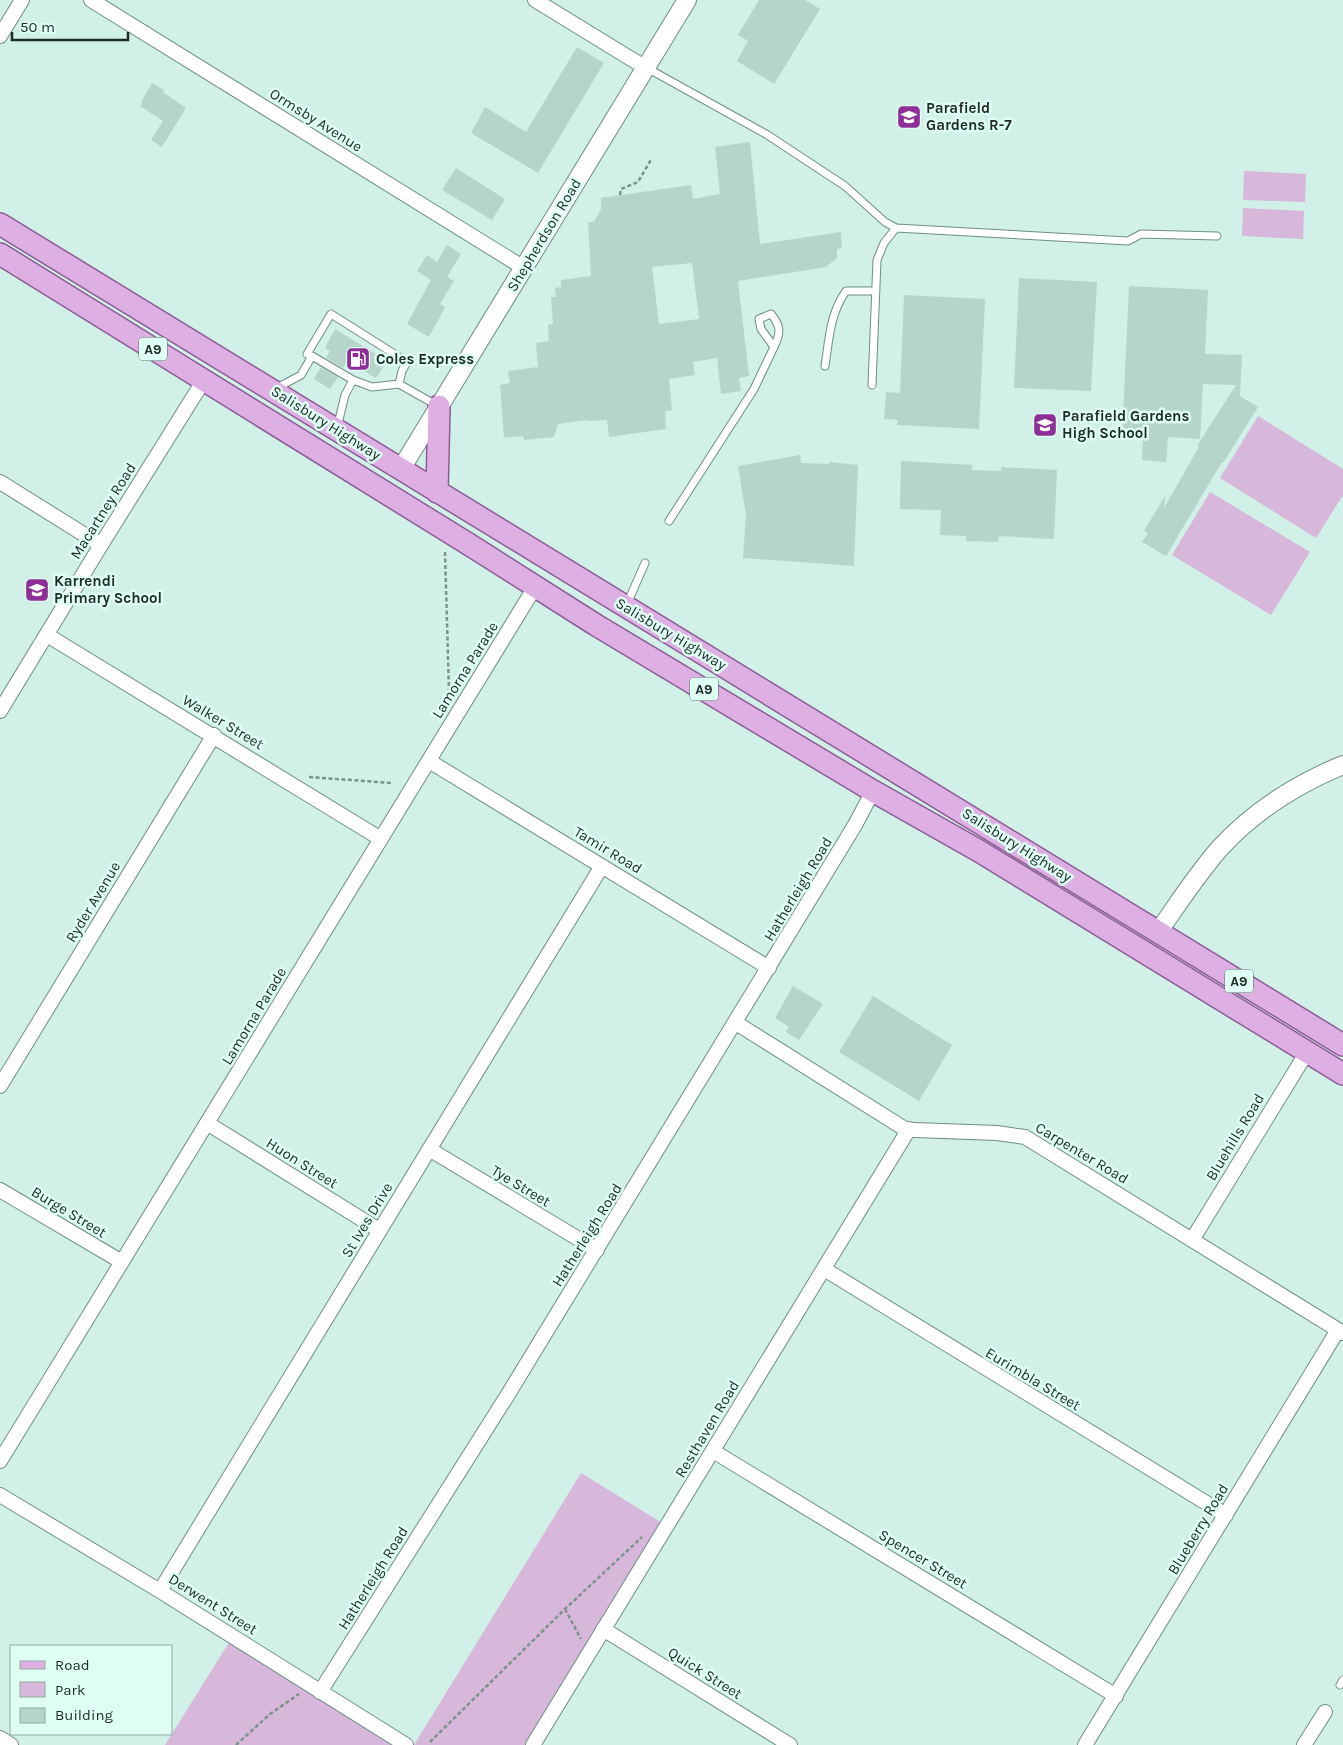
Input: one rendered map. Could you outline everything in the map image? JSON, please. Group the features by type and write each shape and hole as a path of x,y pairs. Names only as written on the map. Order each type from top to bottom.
{"main road":[{"name":"Salisbury Highway","path":"0,224 316,417 338,426 404,463 437,492 1343,1045"},
{"name":"Salisbury Highway","path":"0,254 535,587 873,791 979,851 1343,1074"},
{"path":"204,380 218,357"},
{"path":"437,492 439,406"},
{"path":"386,493 404,463"},
{"path":"873,791 887,766"},
{"path":"1145,954 1158,932"},
{"path":"1307,1052 1320,1031"}],"street":[{"path":"0,36 22,0"},
{"name":"Ormsby Avenue","path":"91,0 524,268"},
{"path":"535,0 646,68"},
{"name":"Shepherdson Road","path":"404,463 687,0"},
{"name":"Macartney Road","path":"0,711 204,380"},
{"path":"0,482 101,545"},
{"name":"Lamorna Parade","path":"0,1461 535,587"},
{"name":"Walker Street","path":"47,635 382,839"},
{"name":"Ryder Avenue","path":"0,1086 214,735"},
{"name":"Tamir Road","path":"429,761 769,968"},
{"path":"1158,932 1204,868 1243,827 1287,792 1343,765"},
{"name":"Hatherleigh Road","path":"320,1692 507,1396 736,1023 856,825 873,791"},
{"name":"St Ives Drive","path":"160,1591 602,866"},
{"name":"Carpenter Road","path":"736,1023 905,1128 996,1133 1025,1137 1341,1332"},
{"name":"Bluehills Road","path":"1192,1240 1307,1052"},
{"name":"Huon Street","path":"207,1124 379,1230"},
{"name":"Resthaven Road","path":"533,1745 909,1129"},
{"name":"Tye Street","path":"429,1149 596,1250"},
{"name":"Burge Street","path":"0,1190 122,1262"},
{"name":"Eurimbla Street","path":"824,1269 1226,1516"},
{"name":"Blueberry Road","path":"1085,1745 1341,1332"},
{"name":"Spencer Street","path":"713,1451 1116,1696"},
{"name":"Derwent Street","path":"0,1495 160,1591 406,1745"},
{"name":"Quick Street","path":"603,1629 790,1745"},
{"path":"1304,1745 1325,1712"},
{"path":"0,1738 11,1745"}],"lane":[{"path":"646,68 766,134 845,186 885,222 896,228 1128,240 1141,234 1217,236"},
{"path":"872,384 877,260 884,243 896,228"},
{"path":"825,366 831,323 839,300 846,291 876,291"},
{"path":"399,384 402,371 408,362 331,314 307,354 353,380 372,388 399,384 439,406"},
{"path":"669,521 754,389 774,347"},
{"path":"272,390 301,375 312,356"},
{"path":"338,426 345,395 353,380"},
{"path":"626,607 645,563"}],"path":[{"path":"620,195 621,189 638,182 652,158"},
{"path":"445,552 449,692"},
{"path":"306,777 392,783"},
{"path":"430,1742 565,1609 649,1531"},
{"path":"565,1609 581,1640 579,1644"},
{"path":"236,1745 270,1714 301,1693 320,1692"}],"green space":[{"path":"1244,171 1306,174 1305,202 1243,200"},
{"path":"1243,208 1304,211 1303,239 1242,236"},
{"path":"1258,416 1343,469 1343,495 1316,538 1220,478"},
{"path":"1210,492 1310,552 1271,615 1172,555"},
{"path":"581,1473 667,1526 533,1745 414,1745"},
{"path":"233,1636 406,1745 165,1745"}],"building":[{"path":"759,0 805,0 820,9 774,84 737,61 748,41 738,35"},
{"path":"577,47 604,63 538,173 471,133 485,107 526,132"},
{"path":"152,83 186,108 162,147 151,140 163,121 140,106"},
{"path":"750,142 760,244 841,232 842,248 837,249 837,258 826,267 738,281 749,376 739,378 741,391 721,394 717,358 693,362 695,375 669,379 672,410 665,411 666,429 609,437 607,420 587,420 558,424 554,437 524,440 523,436 504,438 500,385 510,383 508,371 538,367 536,343 549,341 548,325 553,324 551,297 556,297 555,288 561,287 561,280 591,276 588,222 594,222 601,209 601,198 691,185 693,199 720,194 715,147","holes":["692,263 699,319 659,324 652,267"]},
{"path":"456,168 505,199 492,220 442,190"},
{"path":"447,245 461,254 447,277 454,281 440,304 445,307 429,337 407,324 431,280 417,271 427,255 437,262"},
{"path":"1019,278 1097,282 1091,391 1014,388"},
{"path":"1129,286 1208,290 1205,354 1242,355 1240,396 1258,407 1222,462 1166,556 1142,542 1148,533 1144,531 1165,496 1164,508 1199,447 1197,446 1236,385 1203,384 1200,439 1168,437 1166,462 1142,460 1143,437 1122,436"},
{"path":"904,295 985,299 979,429 897,425 898,420 884,419 886,392 900,393"},
{"path":"335,329 387,361 376,378 347,361 343,368 326,358 330,351 325,348"},
{"path":"321,367 338,377 330,389 314,379"},
{"path":"800,455 801,463 829,464 829,462 858,465 854,566 743,558 746,515 738,466"},
{"path":"901,461 972,465 972,470 1001,471 1001,467 1057,470 1054,539 999,536 998,542 966,541 966,536 940,535 941,510 900,509"},
{"path":"793,986 823,1004 799,1040 786,1032 789,1027 775,1018"},
{"path":"873,996 952,1045 919,1101 839,1052"}],"place":[{"name":"Parafield Gardens R-7","path":"909,117"},
{"name":"Coles Express","path":"358,359"},
{"name":"Parafield Gardens High School","path":"1045,425"},
{"name":"Karrendi Primary School","path":"37,590"}]}
